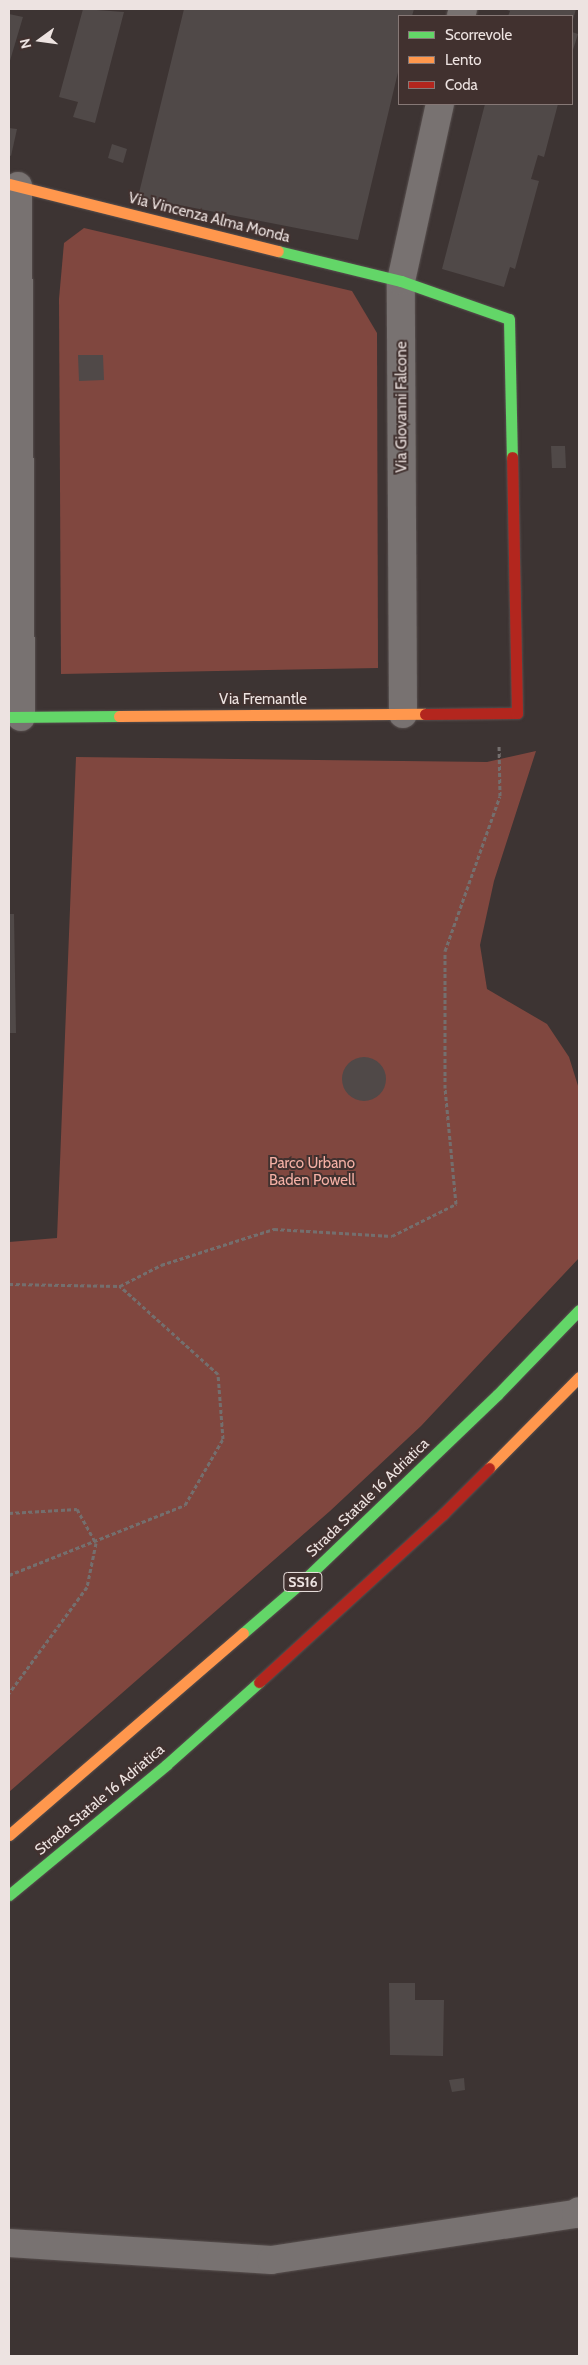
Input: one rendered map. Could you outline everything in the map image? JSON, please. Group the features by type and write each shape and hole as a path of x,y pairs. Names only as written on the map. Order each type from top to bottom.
{"main road":[{"name":"Via Vincenza Alma Monda","path":"13,185 401,281 509,319 517,713"},
{"name":"Via Fremantle","path":"15,717 517,713"},
{"name":"Strada Statale 16 Adriatica","path":"9,1835 302,1582 497,1394 579,1310"},
{"name":"Strada Statale 16 Adriatica","path":"9,1895 166,1765 331,1618 443,1514 579,1377"}],"street":[{"name":"Via Giovanni Falcone","path":"403,714 401,281 440,105"},
{"path":"13,185 15,717"},
{"path":"9,2243 271,2260 576,2214 579,2211"}],"path":[{"path":"9,1284 120,1286 161,1265 274,1229 392,1236 456,1204 445,1088 445,950 500,796 499,713"},
{"path":"9,1575 96,1543 185,1505 223,1439 218,1374 120,1286"},
{"path":"9,1513 77,1509 96,1543 86,1587 9,1693"}],"green space":[{"path":"84,228 352,291 377,333 378,668 61,674 59,299 64,243"},
{"name":"Parco Urbano Baden Powell","path":"536,751 494,881 480,945 487,989 547,1024 569,1057 579,1089 579,1258 421,1426 330,1511 9,1792 9,1242 57,1238 76,757 487,762"}],"building":[{"path":"83,9 124,12 95,123 73,117 78,102 59,97"},
{"path":"184,9 414,9 412,15 398,15 398,72 358,240 138,197"},
{"path":"504,9 576,9 573,20 573,15 508,15 510,11"},
{"path":"9,14 23,17 9,64"},
{"path":"573,32 578,34 573,50"},
{"path":"485,105 558,105 544,157 538,155 531,179 539,181 515,269 510,267 504,287 442,269"},
{"path":"9,128 17,129 11,156 9,155"},
{"path":"112,144 127,149 123,163 108,158"},
{"path":"78,355 103,355 104,380 79,381"},
{"path":"551,446 565,446 566,468 552,468"},
{"path":"9,914 14,914 16,1033 9,1033"},
{"path":"360,1057 368,1057 380,1063 386,1079 380,1095 368,1101 360,1101 348,1095 342,1083 342,1075 348,1063"},
{"path":"389,1983 415,1983 415,2000 444,2000 443,2056 390,2055"},
{"path":"464,2078 465,2090 452,2092 449,2080"}],"traffic: fast":[{"path":"278,251 401,281 509,319 512,457"},
{"path":"9,717 119,716"},
{"path":"243,1633 302,1582 497,1395 579,1310"},
{"path":"9,1895 166,1765 259,1682"}],"traffic: slow":[{"path":"9,184 278,251"},
{"path":"119,716 425,714"},
{"path":"489,1468 579,1377"},
{"path":"9,1835 243,1633"}],"traffic: jam":[{"path":"425,714 517,713 512,457"},
{"path":"259,1682 443,1514 489,1468"}]}
